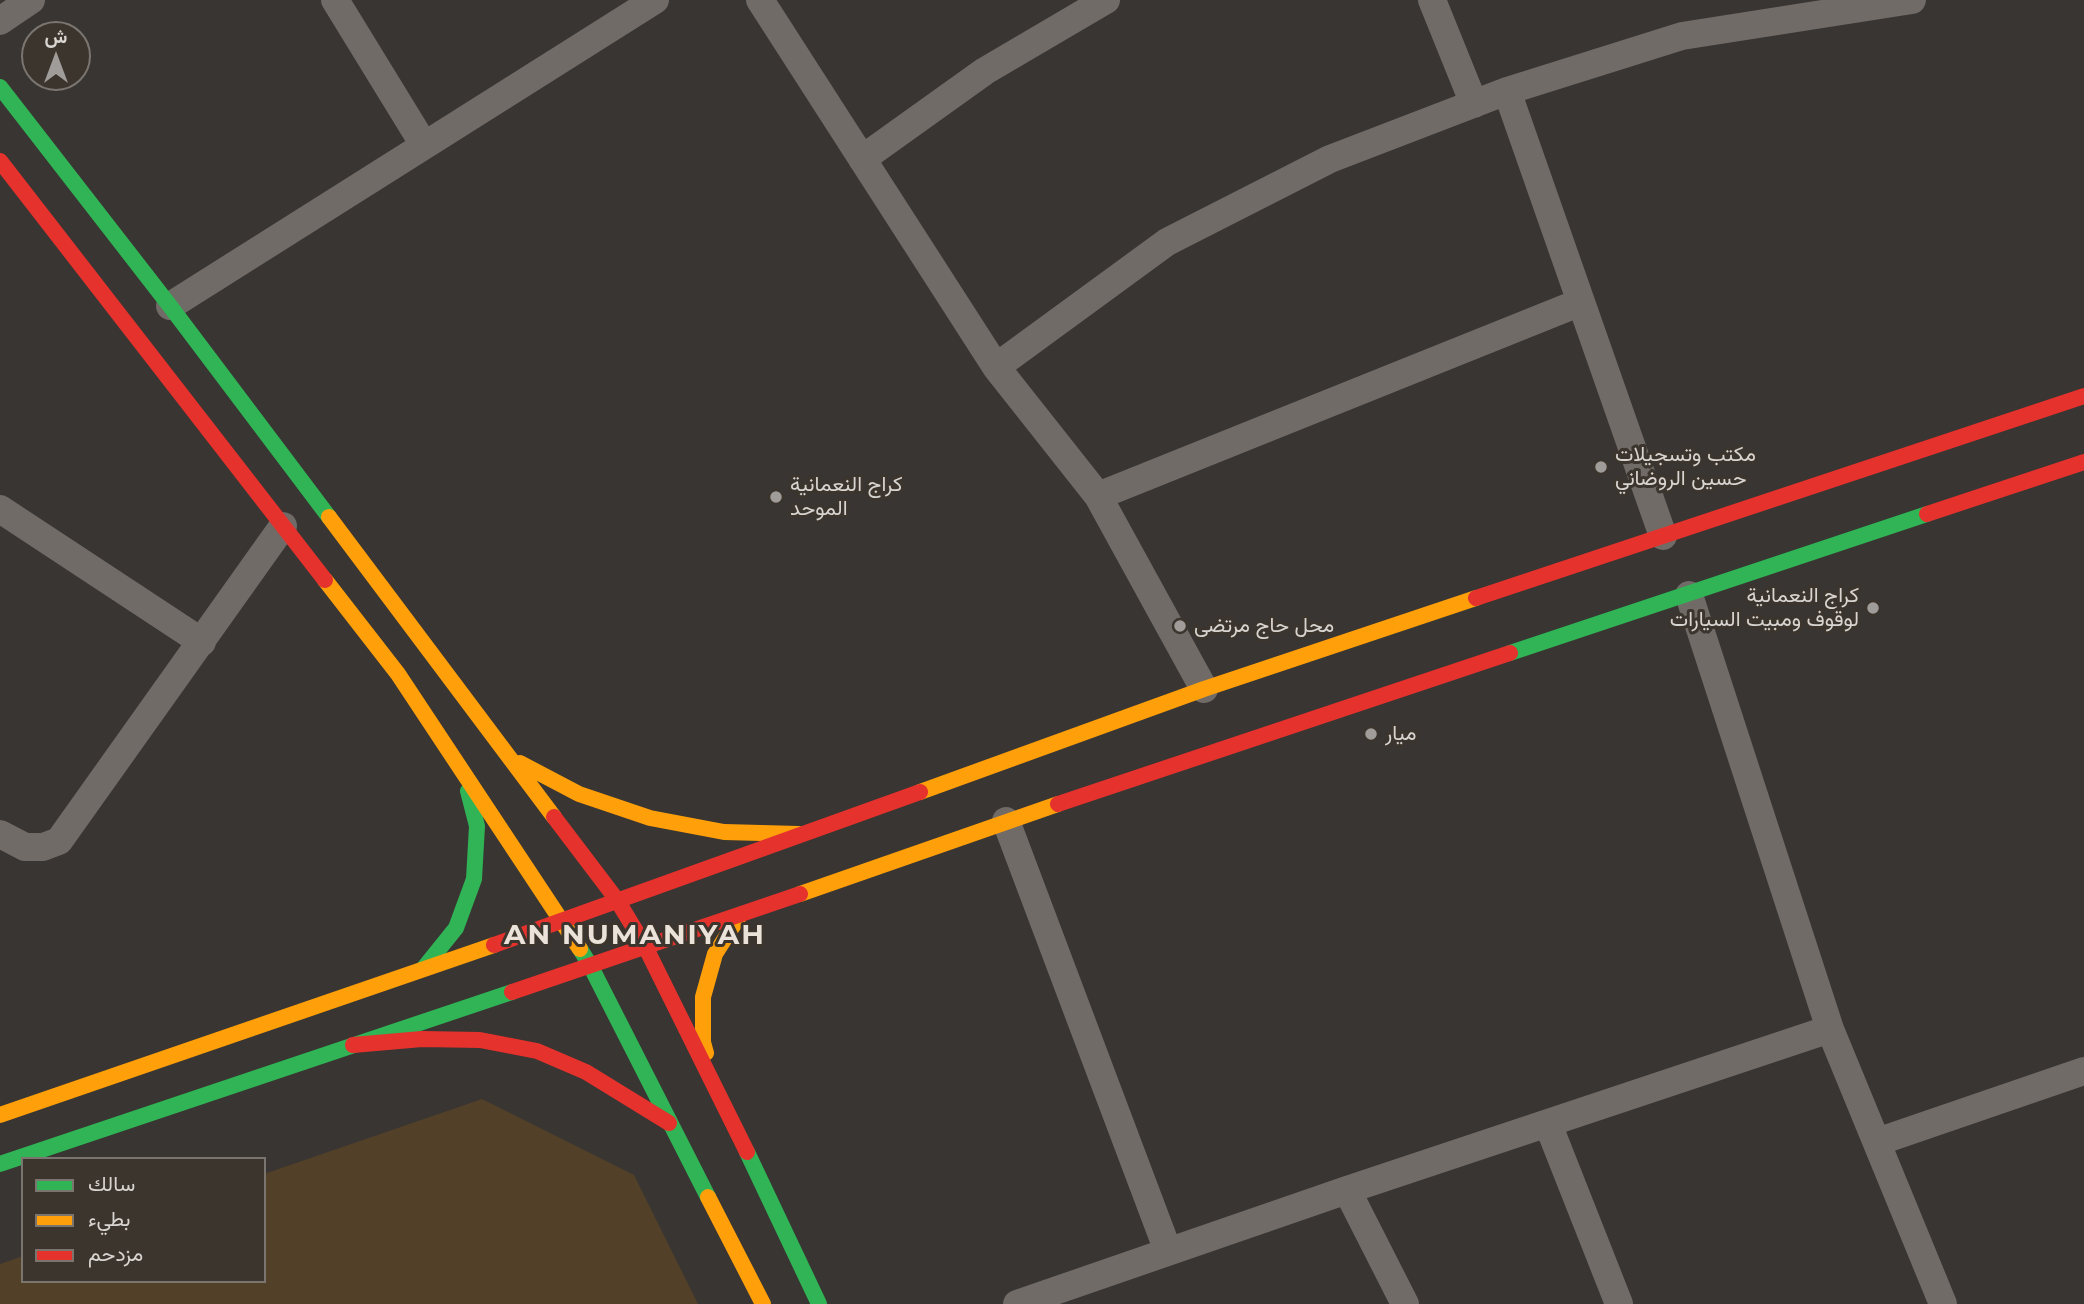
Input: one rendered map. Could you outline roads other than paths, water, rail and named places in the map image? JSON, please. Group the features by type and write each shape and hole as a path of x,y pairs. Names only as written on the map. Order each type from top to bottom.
{"main road":[{"path":"0,87 170,306 617,900 645,946 716,1086 819,1304"},
{"path":"0,161 398,674 590,965 763,1304"},
{"path":"0,1115 562,921 1204,689 2084,396"},
{"path":"0,1164 740,915 1006,821 2084,463"},
{"path":"513,760 579,794 650,818 724,832 799,834"},
{"path":"423,969 456,928 474,878 477,826 464,775"},
{"path":"716,1086 703,1042 703,997 715,954 740,915"},
{"path":"353,1045 422,1039 480,1040 537,1051 586,1072 669,1123"}],"street":[{"path":"0,21 31,0"},
{"path":"335,0 424,145"},
{"path":"170,306 656,0"},
{"path":"760,0 996,367 1098,496 1204,689"},
{"path":"862,159 985,71 1106,0"},
{"path":"1432,0 1474,104"},
{"path":"996,367 1167,242 1330,159 1507,91 1682,36 1912,0"},
{"path":"1507,91 1663,536"},
{"path":"1098,496 1581,302"},
{"path":"0,509 202,642"},
{"path":"0,834 25,847 43,847 59,841 283,526"},
{"path":"1689,595 1830,1029 1943,1304"},
{"path":"1006,821 1168,1251"},
{"path":"1017,1304 1347,1190 1830,1029"},
{"path":"1877,1142 2084,1071"},
{"path":"1548,1124 1619,1304"},
{"path":"1347,1190 1405,1304"}],"place":[{"name":"مكتب وتسجيلات حسين الروضاني","path":"1601,467"},
{"name":"كراج النعمانية الموحد","path":"776,497"},
{"name":"كراج النعمانية لوقوف ومبيت السيارات","path":"1873,608"},
{"name":"محل حاج مرتضى","path":"1180,626"},
{"name":"ميار","path":"1371,734"}],"district":[{"name":"AN NUMANIYAH","path":"635,936"}]}
